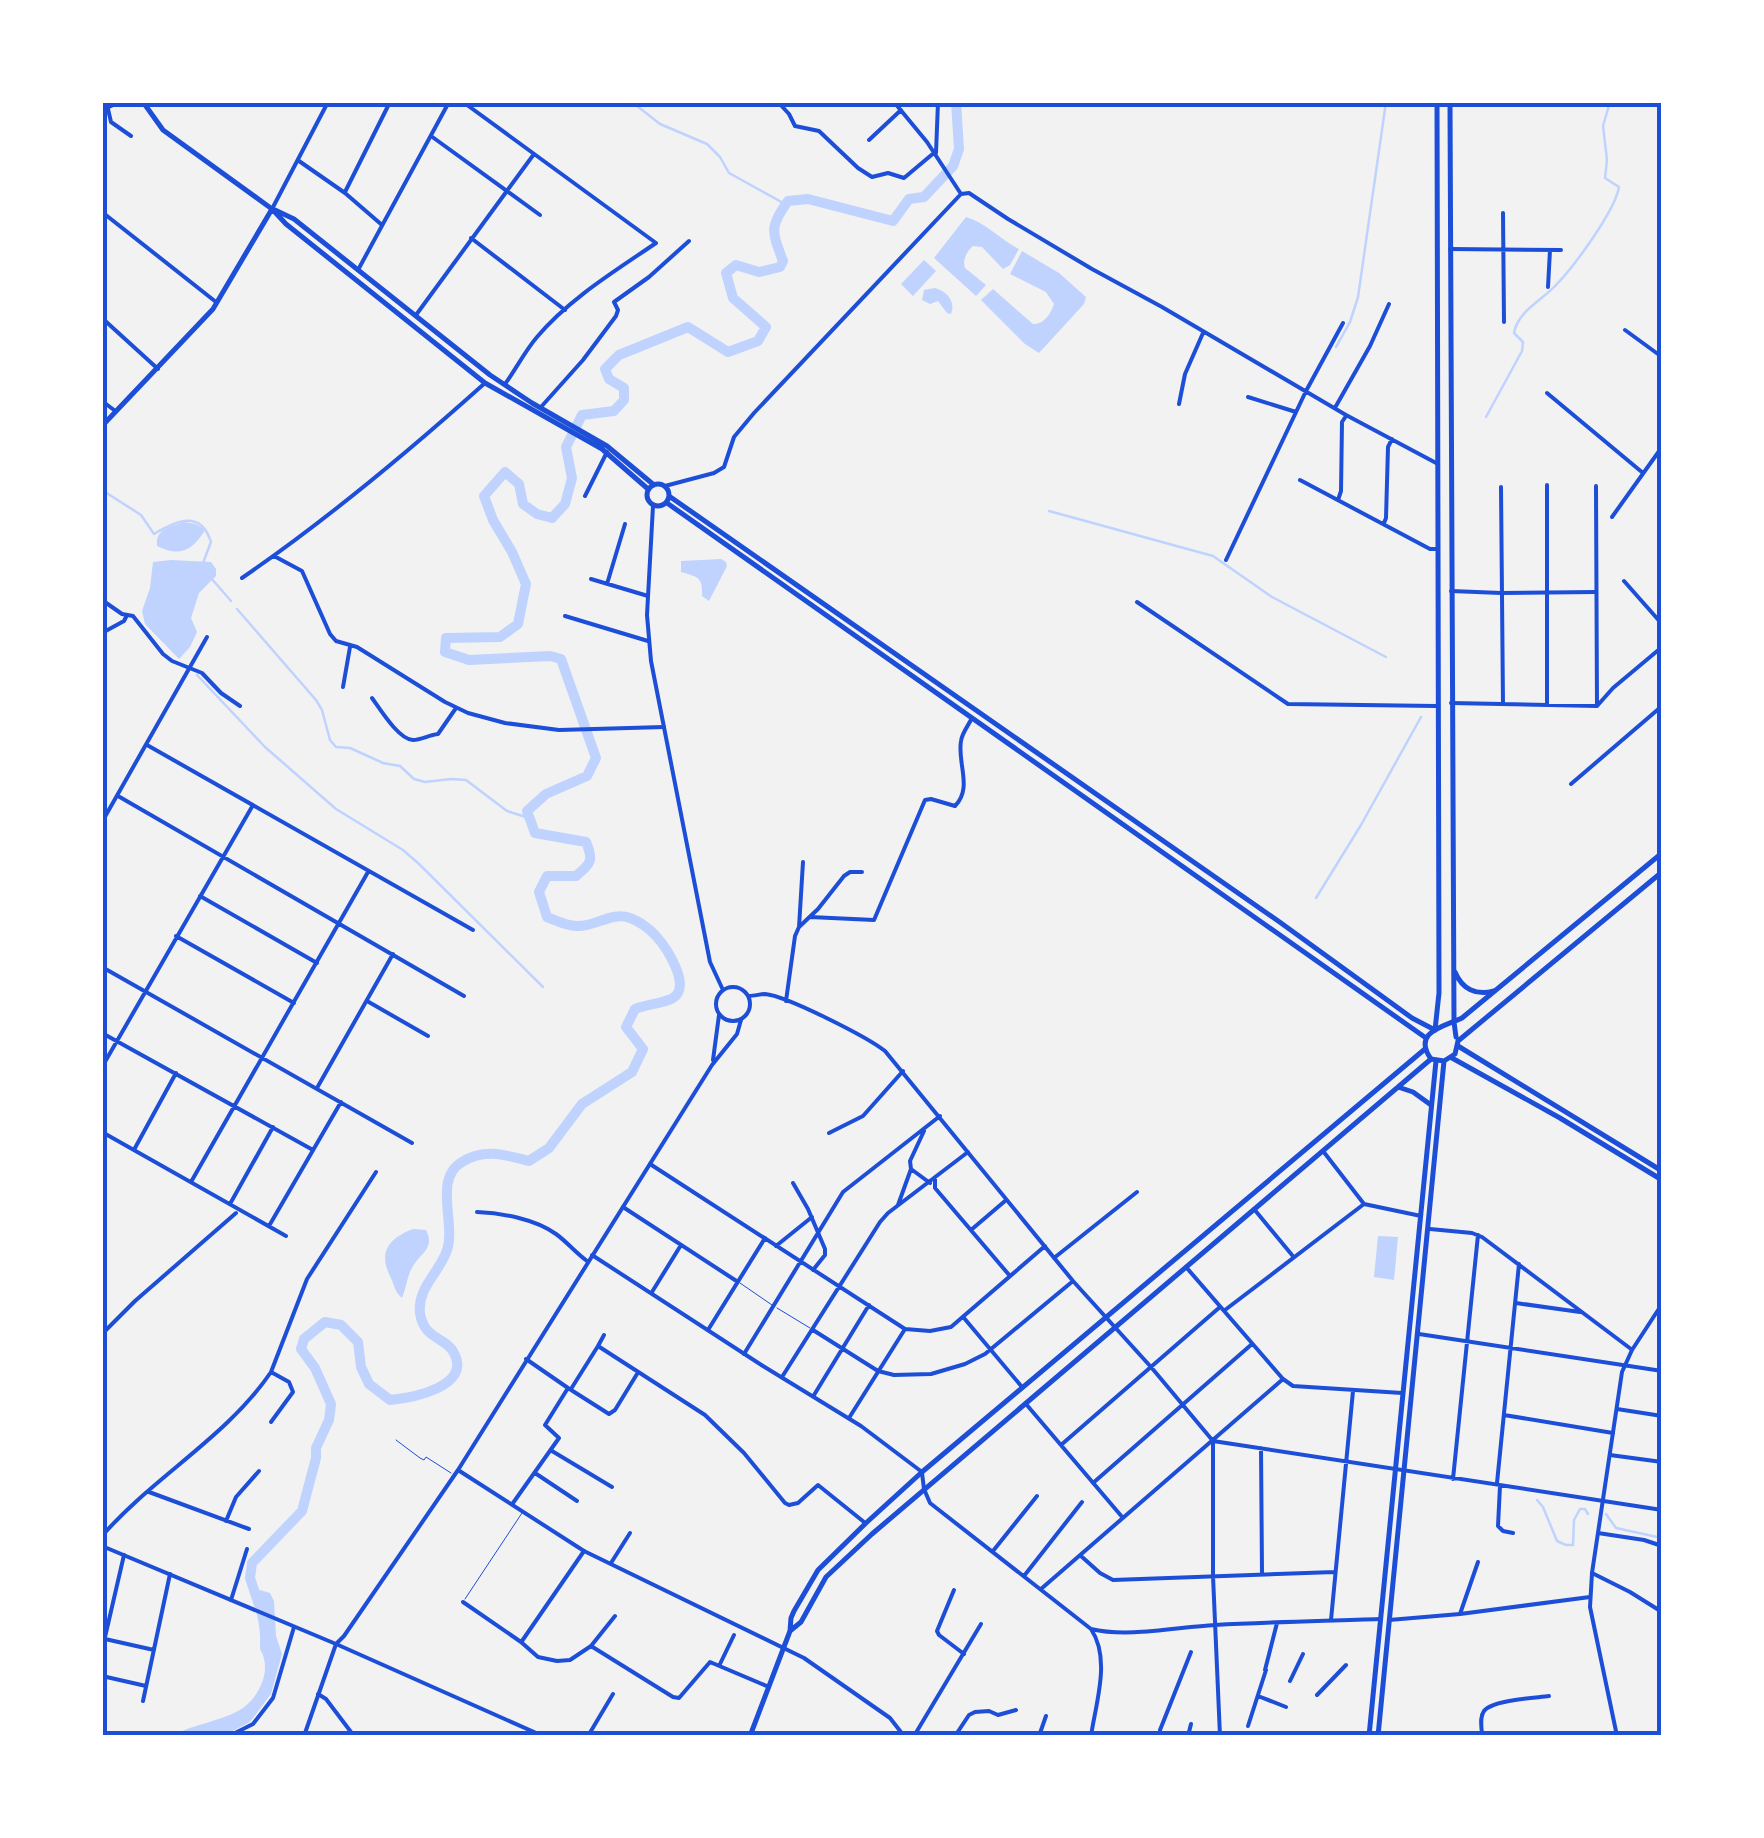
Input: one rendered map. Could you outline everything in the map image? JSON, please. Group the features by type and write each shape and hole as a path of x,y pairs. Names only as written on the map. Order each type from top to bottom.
{"main road":[{"path":"143,102 163,130 272,209 485,383 616,452 651,487"},
{"path":"1437,102 1438,1029"},
{"path":"1450,102 1452,958 1457,1041"},
{"path":"272,209 294,219 490,375 548,415"},
{"path":"102,426 216,302 272,209"},
{"path":"403,318 409,310"},
{"path":"588,437 651,487 664,486 668,499 958,708 1426,1038"},
{"path":"651,487 646,498 653,506 660,507 668,499"},
{"path":"668,499 964,701 1412,1018 1447,1029 1457,1041 1662,1171"},
{"path":"958,708 964,701"},
{"path":"1369,1736 1431,1105 1434,1060 1425,1049 1426,1038 1462,1018 1662,853"},
{"path":"1177,863 1182,854"},
{"path":"1378,1736 1448,1060 1457,1041 1662,872"},
{"path":"1452,958 1456,975 1469,990 1497,990"},
{"path":"750,1736 790,1631 791,1618 818,1570 922,1472 1425,1049"},
{"path":"790,1631 801,1622 826,1577 924,1489 1434,1060 1448,1060 1544,1110 1662,1180"},
{"path":"1398,1087 1431,1105"}],"street":[{"path":"120,102 105,109 110,122 131,136"},
{"path":"272,209 328,102"},
{"path":"344,193 390,102"},
{"path":"358,270 449,102"},
{"path":"463,102 656,243 565,310 535,340 506,384"},
{"path":"778,102 797,128 818,131 872,177 888,173 904,178 935,153 938,102"},
{"path":"894,102 962,194"},
{"path":"869,140 901,110"},
{"path":"1438,134 1450,134"},
{"path":"431,136 540,216"},
{"path":"416,316 534,154"},
{"path":"298,160 382,225"},
{"path":"664,486 724,467 734,437 754,413 962,194 969,193 1050,244 1438,464"},
{"path":"102,212 216,302"},
{"path":"1503,213 1504,322"},
{"path":"471,238 565,310"},
{"path":"540,407 616,316 614,302 689,241"},
{"path":"1450,248 1561,250"},
{"path":"1548,286 1550,250"},
{"path":"1336,408 1389,304"},
{"path":"102,318 158,369"},
{"path":"1226,560 1306,390 1343,323"},
{"path":"1625,330 1662,357"},
{"path":"1179,404 1185,374 1204,331"},
{"path":"1436,366 1450,365"},
{"path":"242,578 375,478 485,383"},
{"path":"1547,393 1643,473"},
{"path":"1248,398 1296,412"},
{"path":"102,400 116,412"},
{"path":"1338,500 1342,422 1346,415"},
{"path":"1383,524 1388,446 1392,439"},
{"path":"1612,517 1662,447"},
{"path":"585,496 607,452"},
{"path":"1300,480 1430,550 1439,549"},
{"path":"1547,485 1547,705"},
{"path":"1596,486 1597,706"},
{"path":"1501,487 1503,704"},
{"path":"653,506 648,641 710,962 723,990"},
{"path":"607,584 625,524"},
{"path":"274,556 302,571 336,641 377,658 456,708 505,723 559,730 664,726"},
{"path":"591,579 648,596"},
{"path":"1624,581 1662,624"},
{"path":"1452,591 1596,592"},
{"path":"102,600 133,616 172,662 202,673 220,693 240,706"},
{"path":"1137,602 1288,704 1438,706"},
{"path":"102,633 124,621 127,615"},
{"path":"565,616 648,641"},
{"path":"102,822 207,637"},
{"path":"344,687 350,645"},
{"path":"1452,703 1597,706 1662,646"},
{"path":"372,698 410,740 438,734 456,708"},
{"path":"1571,784 1662,706"},
{"path":"810,917 870,921 875,918 925,800 955,806 961,800 961,741 972,718"},
{"path":"146,744 473,930"},
{"path":"118,796 464,996"},
{"path":"102,1067 253,805"},
{"path":"786,1001 799,928 803,862"},
{"path":"191,1182 368,872"},
{"path":"799,928 844,876 862,872"},
{"path":"200,896 317,963"},
{"path":"176,936 294,1003"},
{"path":"317,1088 392,954"},
{"path":"102,967 412,1143"},
{"path":"712,1065 719,1014 716,999 723,990 739,988 749,996 765,994 786,1001 874,1043 891,1056 1073,1281 1213,1441 1213,1576 1220,1736"},
{"path":"304,1736 336,1644 456,1472 712,1065 736,1034 750,1010 749,996"},
{"path":"366,1001 428,1036"},
{"path":"719,1014 726,1020 741,1020"},
{"path":"102,1032 314,1150"},
{"path":"829,1133 864,1116 903,1072"},
{"path":"134,1150 176,1073"},
{"path":"268,1226 341,1102"},
{"path":"898,1205 911,1170 910,1161 935,1110"},
{"path":"744,1354 837,1200 849,1186 940,1116"},
{"path":"230,1204 273,1127"},
{"path":"102,1132 286,1236"},
{"path":"1323,1151 1364,1204 1421,1216"},
{"path":"782,1378 880,1222 968,1152"},
{"path":"650,1164 905,1329 937,1331 951,1327 1045,1246"},
{"path":"911,1170 932,1181 1010,1276"},
{"path":"102,1536 215,1433 263,1383 271,1372 307,1279 376,1172"},
{"path":"793,1183 826,1252 813,1270"},
{"path":"1054,1258 1137,1192"},
{"path":"971,1230 1007,1200"},
{"path":"1061,1446 1222,1309 1364,1204"},
{"path":"623,1207 738,1282"},
{"path":"1254,1209 1293,1256"},
{"path":"477,1212 543,1226 588,1261"},
{"path":"102,1334 236,1213"},
{"path":"776,1246 812,1218"},
{"path":"1430,1229 1478,1235 1632,1350"},
{"path":"1454,1478 1478,1235"},
{"path":"708,1330 764,1238"},
{"path":"651,1294 681,1245"},
{"path":"592,1255 849,1418 922,1472 930,1503 1091,1629 1099,1644 1101,1660 1091,1736"},
{"path":"1512,1534 1498,1526 1498,1485 1519,1264"},
{"path":"1186,1267 1282,1379 1293,1386 1402,1393"},
{"path":"813,1330 878,1371 894,1375 931,1374 965,1364 990,1350 1073,1281"},
{"path":"1516,1303 1582,1312"},
{"path":"1617,1736 1590,1597 1592,1573 1624,1365 1662,1304"},
{"path":"813,1397 869,1306"},
{"path":"964,1318 1023,1388"},
{"path":"849,1418 905,1329"},
{"path":"1419,1334 1662,1371"},
{"path":"513,1504 559,1438 545,1425 604,1335"},
{"path":"1093,1483 1252,1344"},
{"path":"598,1346 718,1427 785,1503 798,1503 815,1486 822,1486 866,1523"},
{"path":"526,1359 612,1414 638,1372"},
{"path":"271,1372 289,1382 292,1391 271,1422"},
{"path":"1042,1589 1282,1379"},
{"path":"1331,1621 1353,1391"},
{"path":"1025,1403 1123,1518"},
{"path":"1617,1410 1662,1416"},
{"path":"1504,1416 1613,1433"},
{"path":"1213,1441 1662,1510"},
{"path":"1261,1448 1262,1574"},
{"path":"552,1451 612,1487"},
{"path":"1610,1454 1662,1462"},
{"path":"226,1520 236,1497 259,1471"},
{"path":"456,1472 584,1550 804,1658 890,1718 904,1736"},
{"path":"536,1474 577,1501"},
{"path":"148,1492 249,1529"},
{"path":"993,1552 1037,1496"},
{"path":"1024,1576 1082,1502"},
{"path":"611,1564 630,1533"},
{"path":"1598,1533 1662,1546"},
{"path":"102,1546 543,1736"},
{"path":"232,1600 247,1549"},
{"path":"521,1642 584,1550"},
{"path":"102,1650 124,1555"},
{"path":"1080,1556 1113,1580 1335,1572"},
{"path":"1460,1614 1478,1562"},
{"path":"1592,1573 1662,1612"},
{"path":"143,1701 170,1574"},
{"path":"954,1590 937,1631 964,1654"},
{"path":"1389,1620 1590,1597"},
{"path":"102,1602 112,1605"},
{"path":"463,1602 538,1657 558,1661 576,1658 615,1616"},
{"path":"1091,1629 1124,1632 1380,1619"},
{"path":"1248,1726 1276,1623"},
{"path":"927,1736 916,1733 982,1624"},
{"path":"230,1736 253,1724 273,1698 296,1628"},
{"path":"720,1664 734,1635"},
{"path":"105,1639 154,1650"},
{"path":"591,1646 676,1698 714,1662 769,1686"},
{"path":"1160,1730 1191,1652"},
{"path":"1290,1681 1303,1654"},
{"path":"1317,1695 1346,1666"},
{"path":"102,1676 146,1686"},
{"path":"318,1694 354,1736"},
{"path":"588,1736 612,1694"},
{"path":"1258,1696 1286,1707"},
{"path":"1482,1736 1481,1718 1488,1707 1549,1696"},
{"path":"955,1736 975,1712 998,1715 1016,1710"},
{"path":"1040,1736 1046,1716"},
{"path":"1188,1736 1190,1724"}],"lane":[{"path":"738,1282 813,1330"},
{"path":"396,1440 420,1458 426,1457 456,1472"},
{"path":"463,1602 523,1511"}],"water":[{"path":"966,217 1019,249 1003,269 982,247 971,248 965,268 986,285 976,296 934,258"},
{"path":"1022,251 1059,273 1086,297 1039,353 981,300 993,289 1033,324 1046,318 1054,304 1046,292 1010,274"},
{"path":"924,260 936,271 913,296 901,284"},
{"path":"935,288 949,298 951,314 938,301 930,304 922,300 924,290"},
{"path":"184,522 204,529 194,544 179,551 157,546 161,532"},
{"path":"721,559 727,566 709,601 702,596 698,579 681,572 681,561"},
{"path":"153,562 211,562 216,569 216,576 199,593 191,618 197,632 179,659 145,624 142,611"},
{"path":"413,1229 426,1230 429,1241 411,1270 402,1298 387,1267 386,1253 392,1241"},
{"path":"1378,1236 1398,1237 1394,1280 1374,1277"},
{"path":"260,1590 270,1593 274,1601 276,1636 282,1654 271,1694 250,1722 225,1735 172,1736 238,1711 259,1689 265,1666 253,1599"}],"waterway":[{"path":"632,102 660,124 707,144 729,173 785,204"},
{"path":"259,1605 250,1578 252,1563 302,1511 316,1448 329,1420 331,1404 315,1368 301,1349 304,1339 325,1322 341,1325 358,1342 361,1367 369,1384 390,1400 424,1393 447,1382 455,1374 454,1353 426,1328 420,1304 447,1250 447,1190 453,1170 479,1155 529,1161 549,1148 582,1104 632,1072 643,1049 626,1027 635,1009 673,998 680,985 666,949 654,933 637,921 617,916 577,926 547,917 539,892 547,876 576,876 588,865 590,854 586,842 535,833 527,811 546,794 587,776 596,758 561,659 550,656 469,660 445,652 446,638 500,637 518,624 526,584 484,496 505,472 519,484 523,504 552,518 565,504 572,478 566,447 582,415 614,411 624,400 624,388 609,379 605,369 619,355 688,327 728,352 758,341 766,327 733,298 726,273 736,265 759,272 780,267 783,261 774,230 788,201 808,199 893,221 909,199 924,197 953,166 959,149 956,102"},
{"path":"1336,347 1358,297 1386,102"},
{"path":"1486,417 1522,351 1523,342 1514,333 1520,318 1572,266 1616,197 1619,187 1605,178 1603,126 1610,102"},
{"path":"102,490 141,515 154,534 180,522 201,525 211,542 203,563"},
{"path":"1049,511 1213,556 1272,597 1386,657"},
{"path":"211,578 231,601"},
{"path":"237,609 316,700 336,747 350,748 400,766 414,779 425,782 466,780 507,811 529,818"},
{"path":"197,675 265,747 336,809 418,863 543,987"},
{"path":"1316,898 1421,717"},
{"path":"1537,1500 1557,1541 1566,1545 1573,1545 1574,1520 1580,1509 1588,1514"},
{"path":"1606,1514 1616,1528 1662,1538"}]}
